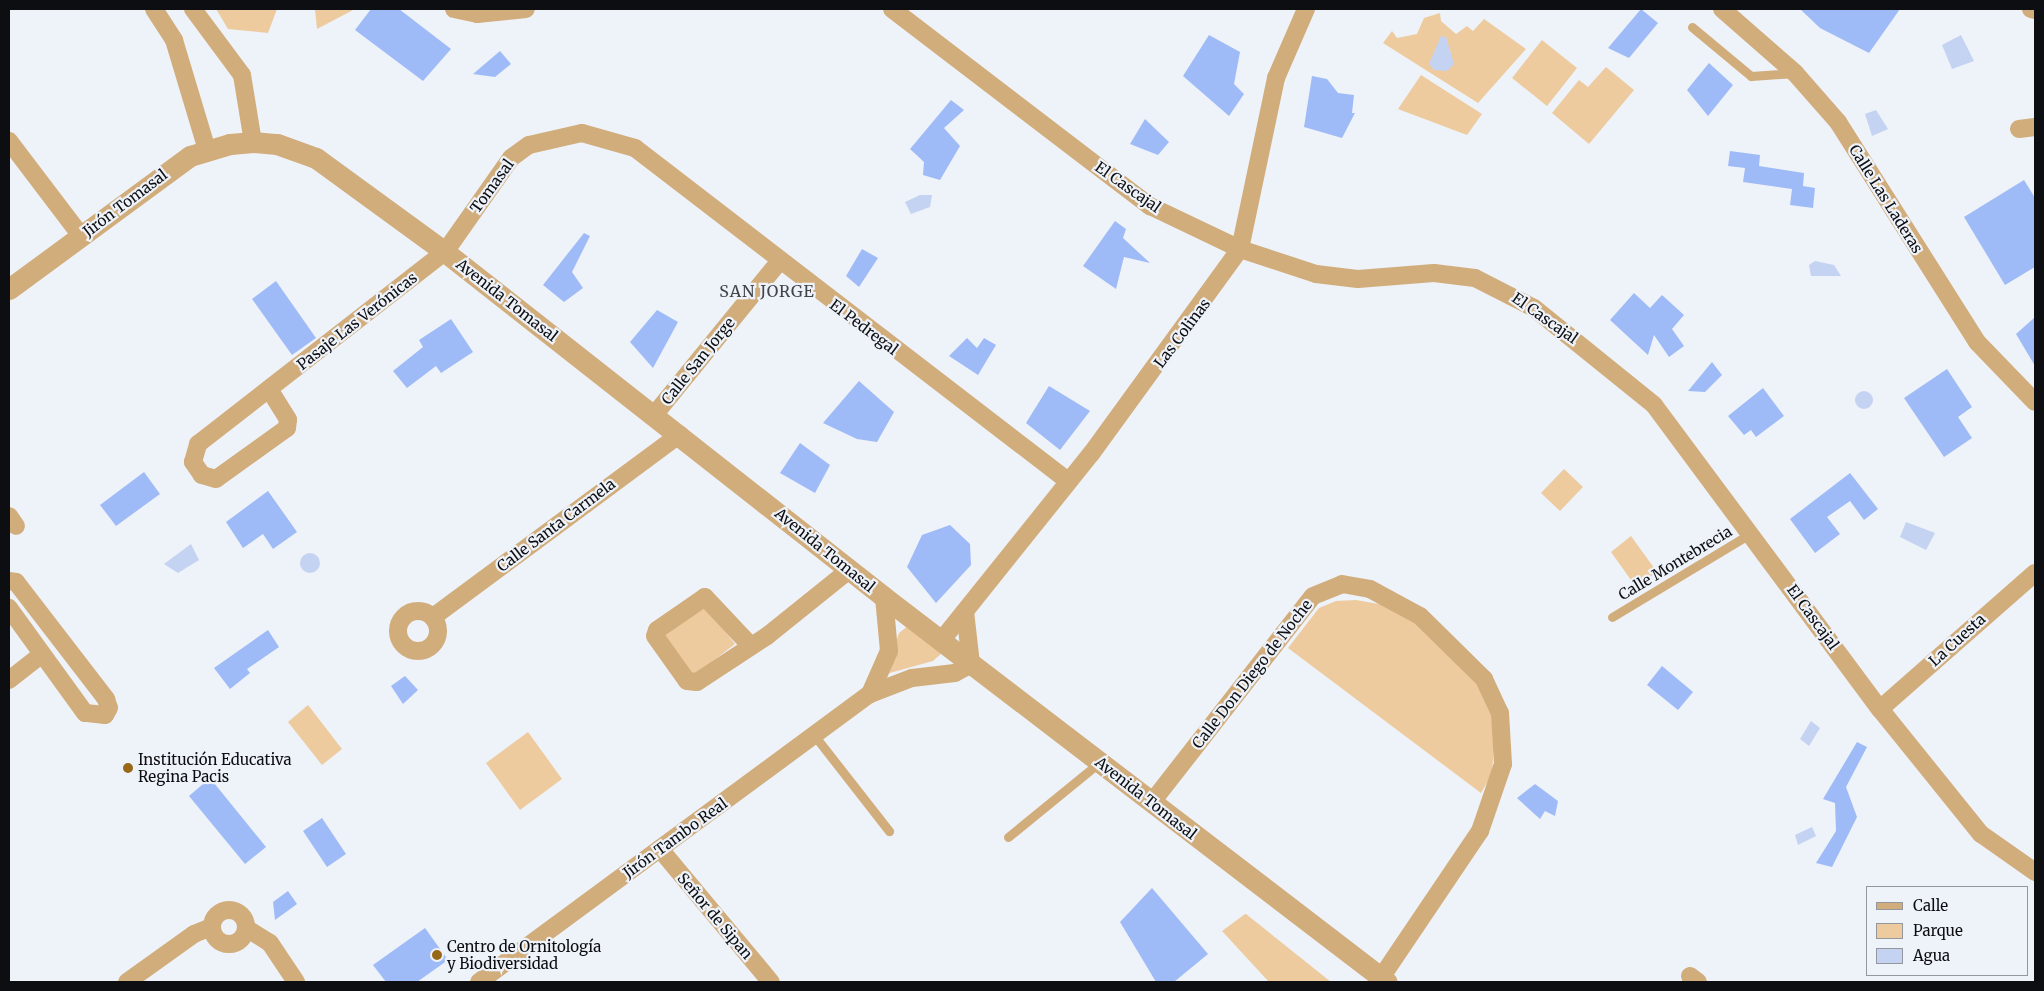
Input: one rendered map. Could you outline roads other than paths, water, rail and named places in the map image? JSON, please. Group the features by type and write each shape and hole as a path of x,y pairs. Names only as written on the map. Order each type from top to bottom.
{"street":[{"path":"154,9 174,40 207,150"},
{"path":"193,9 242,75 253,142"},
{"path":"454,9 477,14 526,9"},
{"name":"El Cascajal","path":"892,9 1150,206 1240,248 1316,274 1358,279 1434,273 1475,278 1506,291 1586,348 1654,405 1752,533 1880,709 1981,834 2035,872"},
{"name":"Las Colinas","path":"941,641 1068,481 1209,298 1240,248 1276,78 1306,9"},
{"name":"Calle Las Laderas","path":"1722,9 1795,73 1838,122 1977,342 2035,402"},
{"path":"2031,9 2035,10"},
{"name":"Tomasal","path":"445,252 511,158 529,145 582,133"},
{"name":"El Pedregal","path":"582,133 613,138 634,148 779,262 1068,481"},
{"path":"9,141 81,236"},
{"name":"Jirón Tomasal","path":"9,289 174,166 207,150 253,142"},
{"name":"Avenida Tomasal","path":"253,142 277,144 316,158 445,252 655,414 884,598 1100,762 1382,981"},
{"name":"Pasaje Las Verónicas","path":"269,389 288,420 287,428 216,479 202,475 193,462 198,444 445,252"},
{"name":"Calle San Jorge","path":"655,414 779,262"},
{"name":"Calle Santa Carmela","path":"433,617 680,434"},
{"path":"750,645 705,598 664,625 655,636 692,683 750,645 850,570"},
{"name":"La Cuesta","path":"1880,709 2035,573"},
{"path":"9,581 16,582 106,699 109,708 105,715 85,714 9,608"},
{"name":"Calle Don Diego de Noche","path":"1152,802 1313,596 1342,584 1370,589 1420,616 1484,679 1500,713 1503,764 1480,831 1382,981"},
{"name":"Jirón Tambo Real","path":"870,694 889,651 884,598"},
{"path":"965,611 971,664"},
{"path":"9,680 41,655"},
{"name":"Jirón Tambo Real","path":"479,982 870,694 912,678 955,673 971,664"},
{"name":"Señor de Sipan","path":"660,849 771,982"},
{"path":"127,982 194,934 211,927 219,912 231,910 242,916 246,928 270,943 296,982"},
{"path":"211,927 219,942 231,944 241,939 246,928"}],"lane":[{"path":"1692,27 1751,76 1795,73"},
{"name":"Calle Montebrecia","path":"1612,617 1752,533"},
{"path":"814,735 889,831"},
{"path":"1008,837 1100,762"}],"water":[{"path":"1961,35 1974,61 1952,69 1942,45"},
{"path":"1441,36 1446,37 1454,64 1447,71 1434,70 1429,64"},
{"path":"1876,110 1888,129 1872,136 1865,114"},
{"path":"920,195 932,195 930,207 911,214 905,202"},
{"path":"1815,261 1834,265 1841,276 1811,276 1809,265"},
{"path":"1864,391 1870,394 1873,400 1870,406 1864,409 1858,406 1855,400 1858,394"},
{"path":"1906,522 1935,533 1926,550 1900,537"},
{"path":"191,544 199,560 178,573 164,564"},
{"path":"310,553 317,556 320,563 317,570 310,573 303,570 300,563 303,556"},
{"path":"1811,721 1820,728 1809,746 1800,739"},
{"path":"1812,827 1816,836 1798,845 1795,835"}],"place":[{"name":"Institución Educativa Regina Pacis","path":"128,768"},
{"name":"Centro de Ornitología y Biodiversidad","path":"437,955"}],"district":[{"name":"SAN JORGE","path":"767,291"}]}
